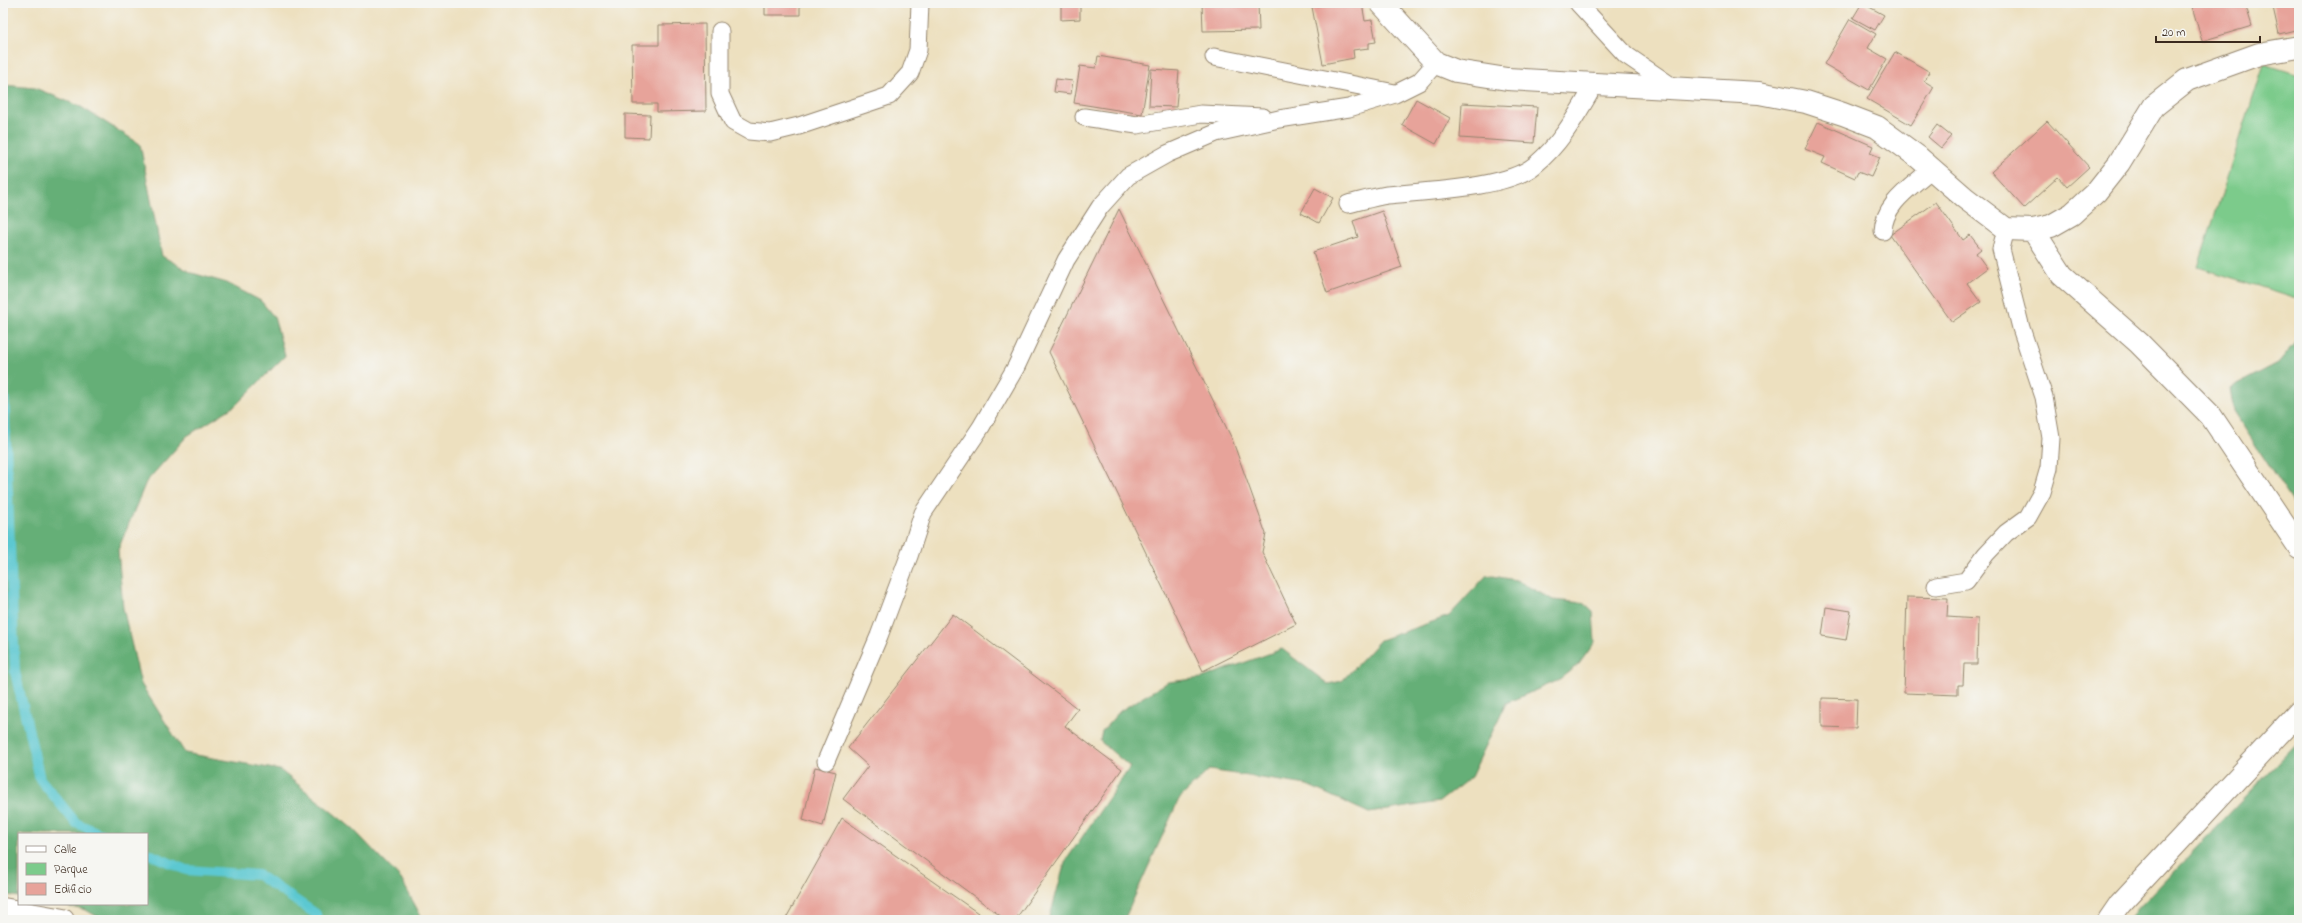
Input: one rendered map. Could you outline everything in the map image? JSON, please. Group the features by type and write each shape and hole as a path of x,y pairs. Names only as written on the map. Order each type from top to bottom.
{"street":[{"path":"1381,3 1436,63 1456,71 1507,79 1760,93 1806,102 1877,128 1918,157 2006,229 2033,230 2051,226 2072,214 2096,192 2119,162 2154,106 2187,80 2259,54 2299,47"},
{"path":"2033,230 2062,275 2139,343 2211,416 2299,547"},
{"path":"2109,920 2120,904 2299,712"},
{"path":"3,908 63,920"}],"lane":[{"path":"720,31 720,94 732,122 749,132 770,133 827,117 889,96 910,73 918,50 921,18 920,3"},
{"path":"1578,3 1626,55 1673,87"},
{"path":"1214,57 1395,94"},
{"path":"826,761 879,636 909,556 922,513 981,426 1016,367 1066,260 1100,207 1128,176 1167,154 1216,133 1279,119 1349,108 1395,94 1419,82 1436,63"},
{"path":"1348,204 1385,195 1448,190 1511,178 1534,166 1565,135 1595,84"},
{"path":"1084,116 1137,125 1201,114 1279,119"},
{"path":"1883,231 1883,220 1890,206 1931,169"},
{"path":"1936,586 1966,581 1991,549 2006,534 2028,517 2042,492 2049,468 2051,438 2044,397 2021,328 2001,249 2006,229"}],"green space":[{"path":"2264,64 2299,75 2299,299 2198,267"},
{"path":"3,85 35,88 81,107 140,144 162,256 192,273 227,283 261,301 274,317 285,356 236,405 187,436 146,482 118,550 123,608 141,684 185,753 280,770 353,829 401,879 423,920 103,920 86,910 59,905 148,905 148,833 18,833 18,897 3,894"},
{"path":"2299,338 2299,512 2234,412 2230,388 2278,363"},
{"path":"1487,575 1516,580 1553,600 1583,603 1593,612 1595,642 1579,664 1557,681 1506,703 1471,777 1439,802 1369,813 1307,785 1209,770 1179,799 1124,920 1049,920 1065,862 1130,767 1100,741 1102,731 1120,711 1168,682 1202,678 1282,649 1328,684 1342,681 1380,640 1449,616"},
{"path":"2299,741 2299,920 2127,920"}],"building":[{"path":"765,3 800,3 800,15 765,15"},
{"path":"1061,3 1080,3 1080,19 1061,20"},
{"path":"1202,3 1258,3 1259,30 1203,31"},
{"path":"1333,3 1362,3 1365,21 1372,20 1376,42 1369,43 1369,48 1353,50 1354,58 1323,64 1312,7"},
{"path":"1862,3 1884,15 1875,30 1853,18"},
{"path":"2191,3 2245,3 2252,26 2202,41"},
{"path":"2272,3 2299,3 2299,29 2279,34"},
{"path":"1850,19 1876,34 1868,48 1887,59 1869,90 1824,64"},
{"path":"705,24 706,111 657,112 657,104 633,104 632,45 659,45 659,25"},
{"path":"1895,52 1930,72 1924,81 1934,87 1911,125 1867,99"},
{"path":"1098,56 1150,65 1142,114 1074,103 1080,66 1096,68"},
{"path":"1151,69 1179,71 1176,107 1149,106"},
{"path":"1056,79 1073,81 1071,94 1054,92"},
{"path":"1416,99 1450,118 1436,144 1402,125"},
{"path":"1462,103 1537,107 1534,143 1460,138"},
{"path":"625,114 650,115 649,138 625,137"},
{"path":"2047,121 2089,167 2067,187 2058,177 2024,208 1991,172"},
{"path":"1818,122 1873,146 1870,153 1880,157 1871,177 1858,172 1855,178 1822,163 1825,157 1805,149"},
{"path":"1937,125 1951,136 1941,148 1928,137"},
{"path":"1315,188 1333,198 1319,223 1301,213"},
{"path":"1936,202 1963,240 1970,235 1981,249 1976,253 1987,268 1967,283 1981,302 1952,322 1890,235"},
{"path":"1119,209 1232,439 1266,534 1262,552 1296,624 1203,671 1049,352"},
{"path":"1382,211 1402,267 1327,293 1313,252 1358,237 1353,221"},
{"path":"1907,597 1948,598 1947,617 1978,619 1977,664 1964,664 1963,685 1958,685 1958,695 1904,693"},
{"path":"1826,607 1851,611 1846,640 1822,636"},
{"path":"953,614 1078,709 1065,726 1122,769 1015,920 1006,920 843,799 868,766 848,748"},
{"path":"1822,698 1857,699 1856,728 1822,727"},
{"path":"815,767 836,772 823,826 803,820"},
{"path":"842,818 988,920 785,920"}],"waterway":[{"path":"3,367 15,672 40,779 76,823 99,833"},
{"path":"148,853 186,870 258,875 316,914 317,920"}]}
